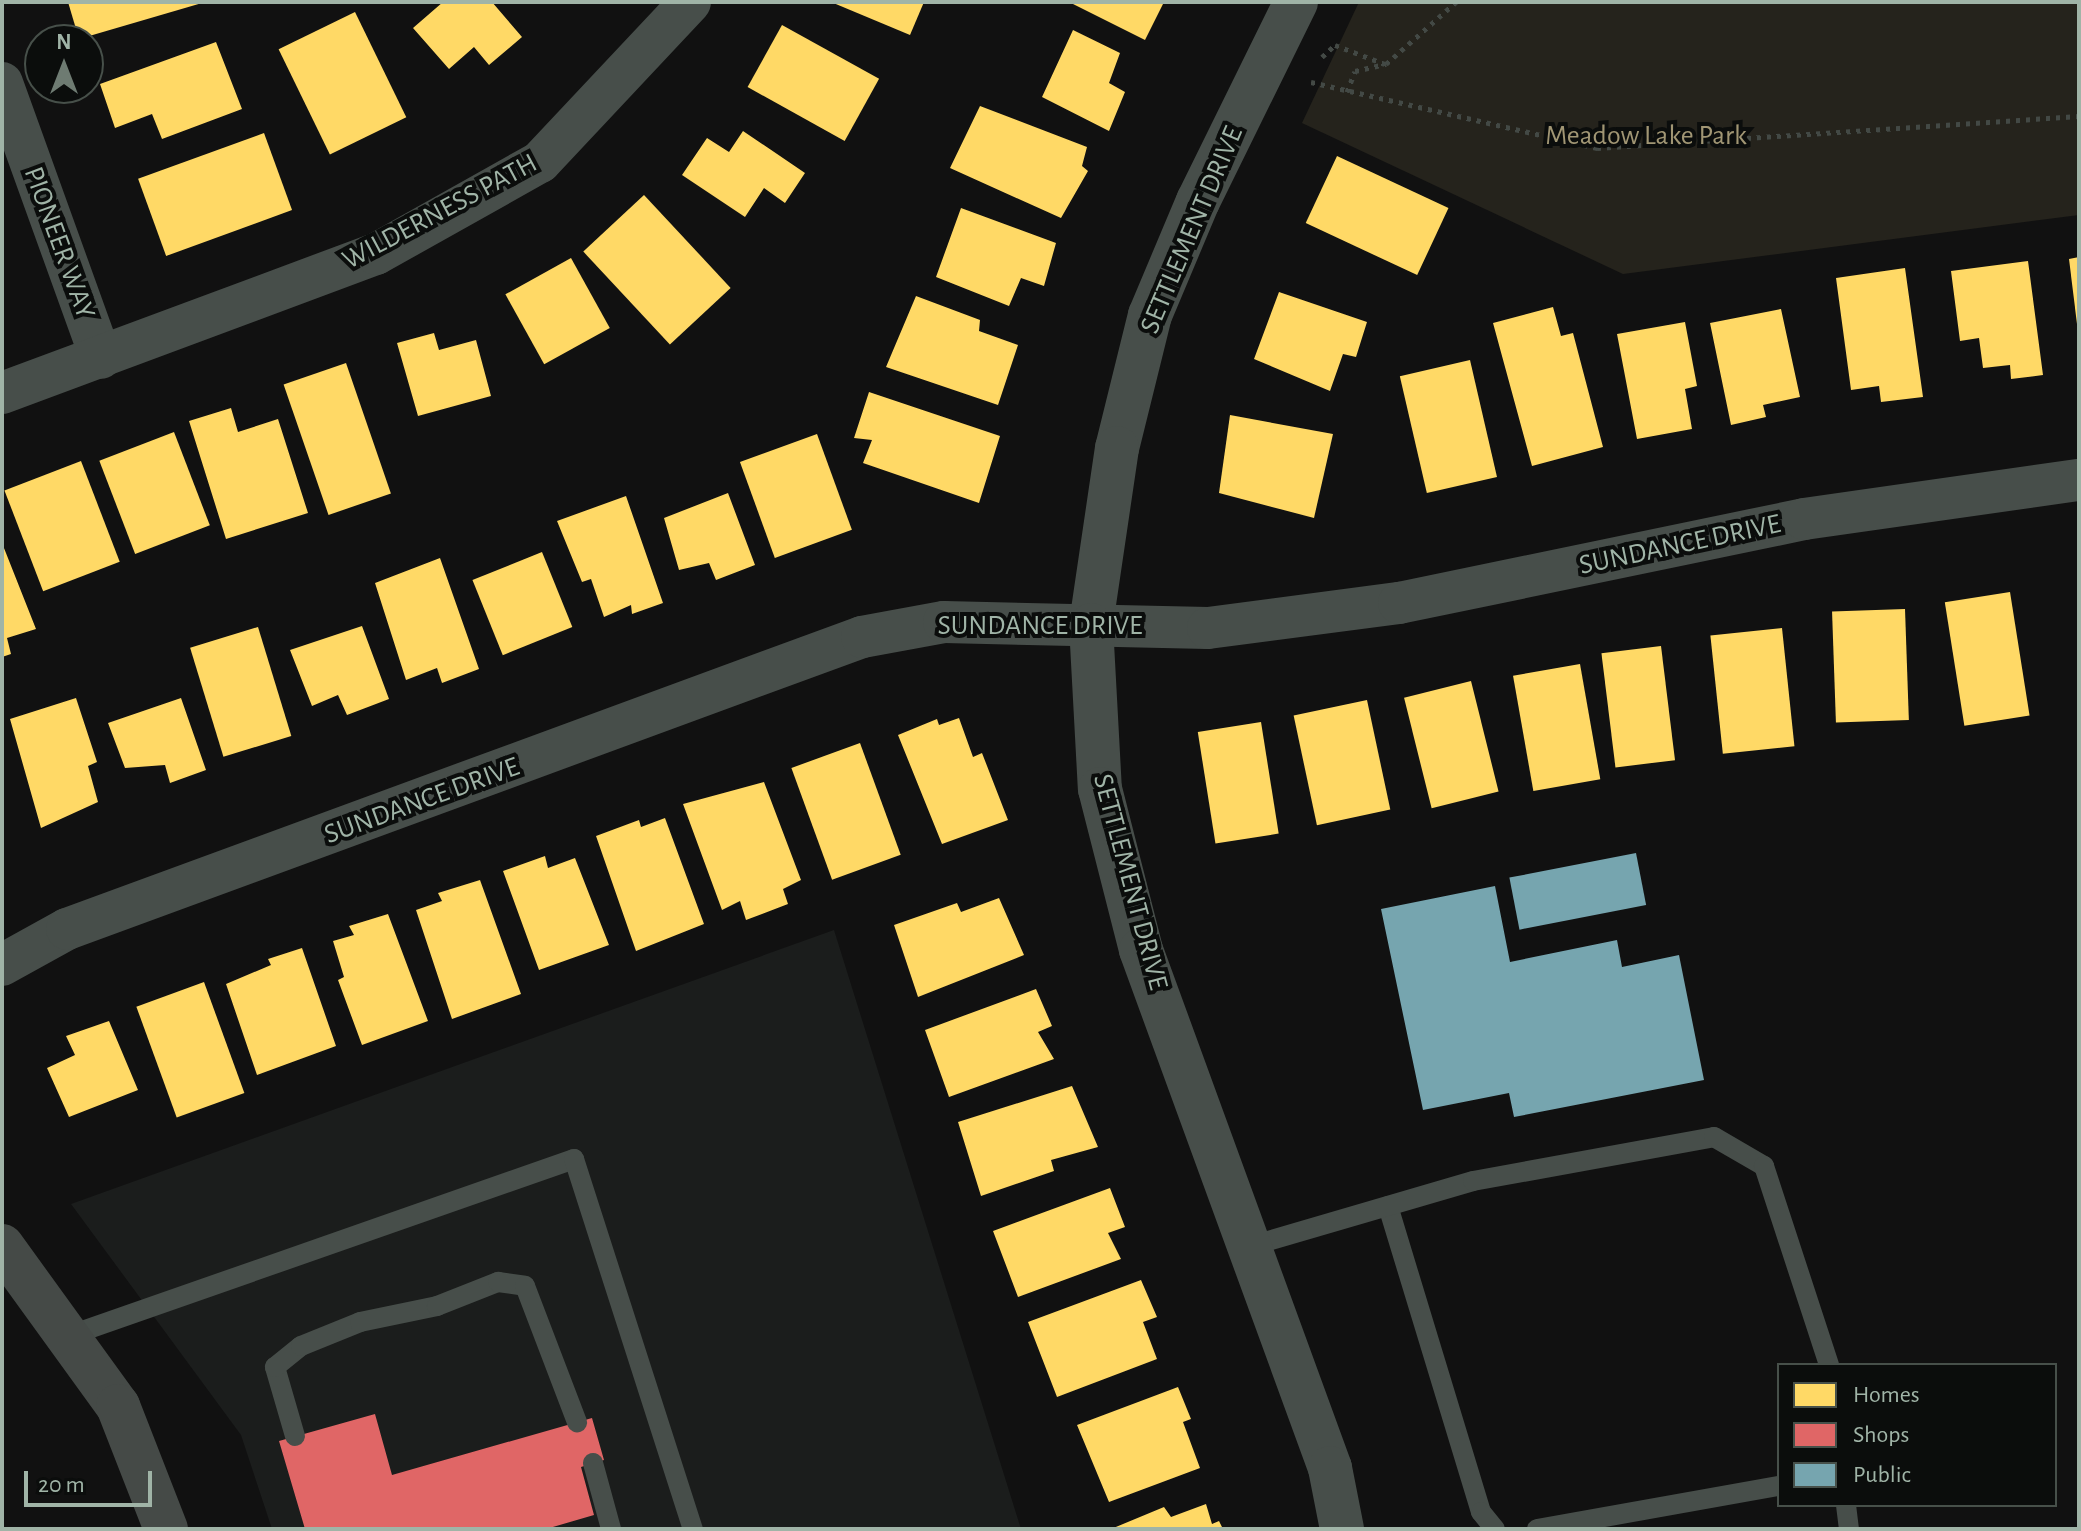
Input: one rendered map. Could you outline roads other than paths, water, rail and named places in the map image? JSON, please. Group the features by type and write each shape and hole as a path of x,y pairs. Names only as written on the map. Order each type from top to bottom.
{"main road":[{"path":"2,1246 71,1335 118,1406 166,1529"}],"street":[{"name":"WILDERNESS PATH","path":"2,393 376,254 540,162 690,2"},
{"name":"SETTLEMENT DRIVE","path":"1296,2 1198,201 1150,315 1117,448 1091,625 1100,789 1141,950 1330,1468 1342,1529"},
{"name":"PIONEER WAY","path":"2,83 101,358"},
{"name":"SUNDANCE DRIVE","path":"2,965 67,929 862,637 944,622 1208,628 1399,603 1804,519 2079,480"}],"lane":[{"path":"1251,1246 1473,1181 1714,1137 1764,1166 1828,1363"},
{"path":"71,1335 574,1159 693,1529"},
{"path":"1388,1206 1481,1512 1495,1529"},
{"path":"295,1436 275,1367 301,1346 360,1322 437,1306 498,1282 525,1286 577,1422"},
{"path":"593,1463 611,1529"},
{"path":"1537,1529 1777,1486"},
{"path":"1846,1507 1849,1529"}],"park label":[{"name":"Meadow Lake Park","path":"1646,136"}]}
